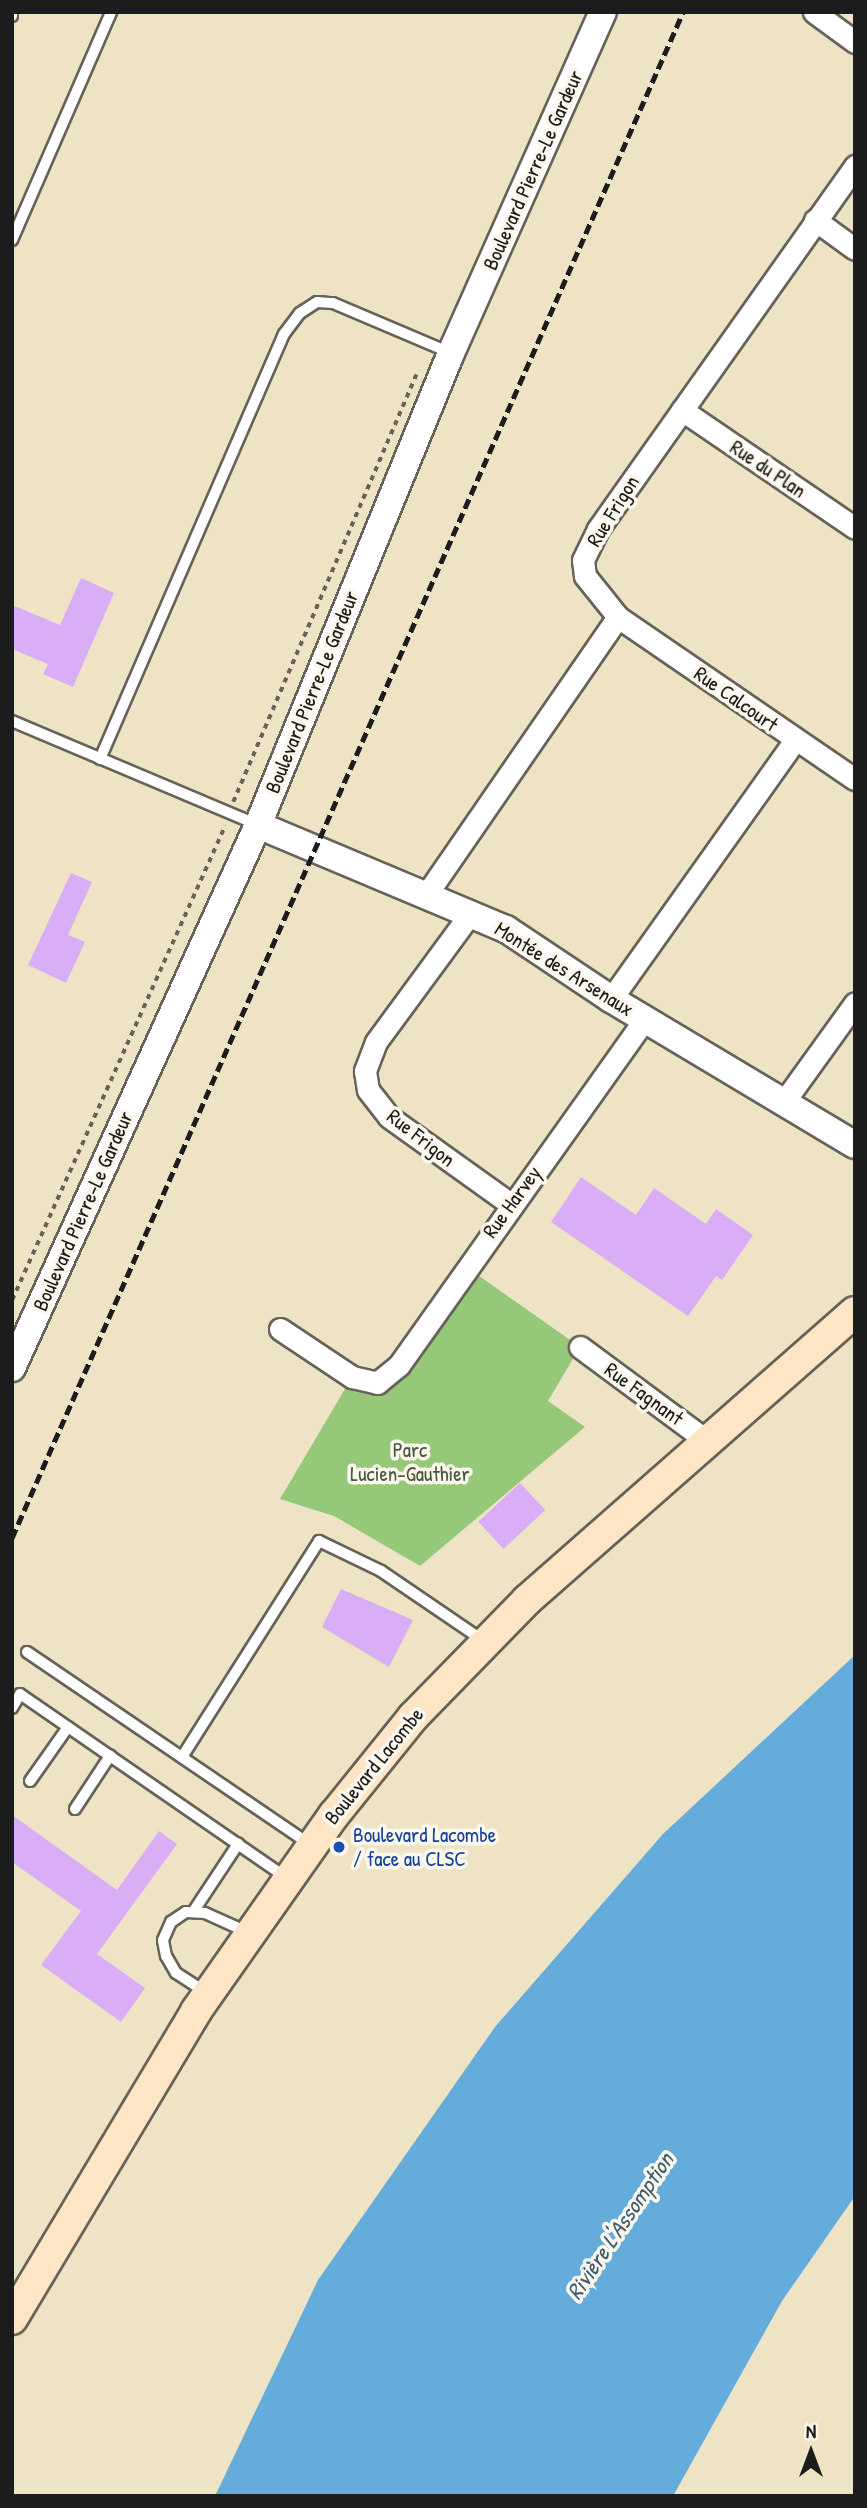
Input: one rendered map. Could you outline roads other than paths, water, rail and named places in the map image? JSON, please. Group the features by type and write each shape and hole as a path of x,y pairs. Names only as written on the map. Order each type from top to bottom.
{"main road":[{"name":"Boulevard Lacombe","path":"12,2319 208,1994 287,1878 413,1717 484,1641 855,1312"}],"street":[{"name":"Boulevard Pierre-Le Gardeur","path":"12,1368 258,825 440,348 603,12"},
{"path":"814,12 855,42"},
{"name":"Rue Frigon","path":"618,617 585,576 583,559 598,529 855,166"},
{"path":"815,220 855,249"},
{"name":"Rue du Plan","path":"682,410 855,528"},
{"path":"426,895 618,617"},
{"name":"Rue Calcourt","path":"618,617 855,779"},
{"path":"611,999 795,740"},
{"name":"Montée des Arsenaux","path":"258,825 506,929 611,999 855,1145"},
{"name":"Rue Frigon","path":"470,914 376,1042 365,1072 368,1090 389,1117 512,1205"},
{"path":"783,1103 855,1003"},
{"name":"Rue Harvey","path":"280,1329 352,1377 377,1383 399,1365 645,1019"},
{"name":"Rue Fagnant","path":"580,1347 707,1441"}],"lane":[{"path":"12,240 111,12"},
{"path":"100,759 284,334 300,313 317,302 333,303 440,348"},
{"path":"12,720 258,825"},
{"path":"182,1757 319,1541 381,1571 484,1641"},
{"path":"27,1652 312,1845"},
{"path":"12,1708 20,1694 287,1878"},
{"path":"30,1782 68,1727"},
{"path":"75,1809 110,1756"},
{"path":"208,1994 176,1973 163,1940 171,1922 193,1912 238,1844"},
{"path":"193,1912 250,1933"}],"water":[{"name":"Rivière L'Assomption","path":"855,1655 855,2196 782,2301 673,2496 215,2496 318,2280 495,2027 663,1834"}],"railway":[{"path":"12,1538 683,12"}],"place":[{"name":"Boulevard Lacombe / face au CLSC","path":"339,1847"}],"park label":[{"name":"Parc Lucien-Gauthier","path":"410,1462"}]}
